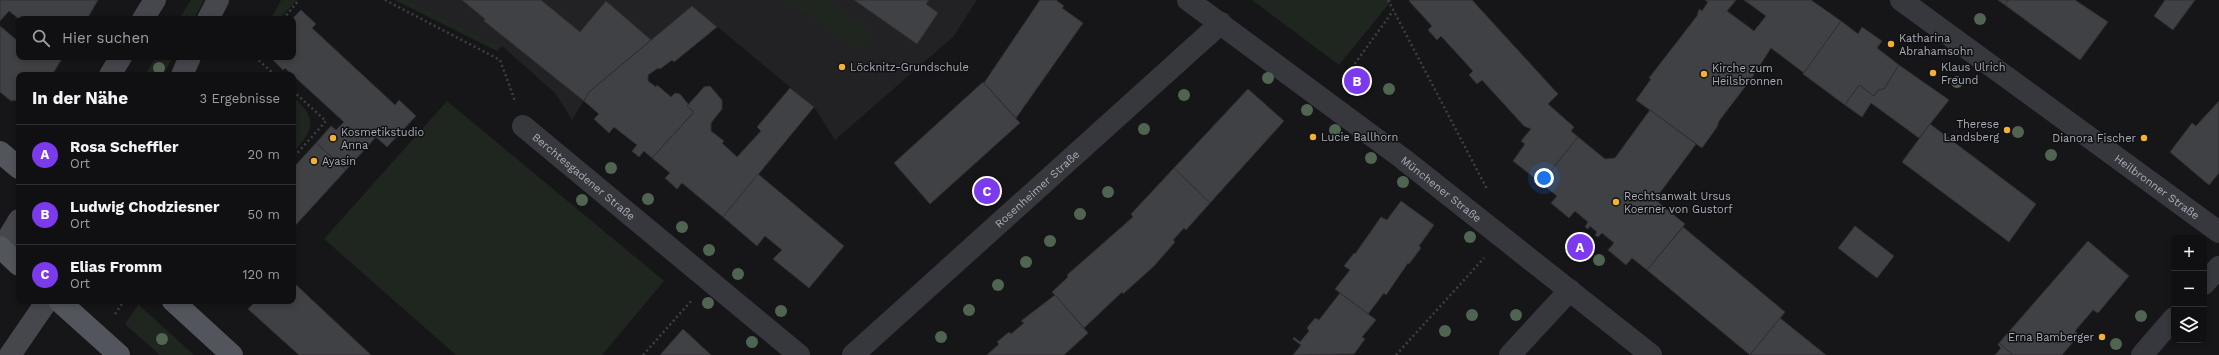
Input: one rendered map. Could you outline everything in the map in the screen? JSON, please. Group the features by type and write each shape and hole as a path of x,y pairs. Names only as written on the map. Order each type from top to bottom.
{"main road":[{"path":"145,16 155,0"},
{"path":"210,16 218,0"},
{"path":"112,72 119,60"},
{"path":"183,72 189,60"},
{"path":"0,152 16,165"},
{"path":"16,225 0,249 16,262"},
{"path":"10,355 46,304"},
{"path":"62,304 118,355"},
{"path":"176,304 232,355"}],"street":[{"name":"Münchener Straße","path":"1188,0 1402,158 1651,355"},
{"name":"Heilbronner Straße","path":"1901,0 2219,232"},
{"name":"Rosenheimer Straße","path":"852,355 1221,23"},
{"name":"Berchtesgadener Straße","path":"523,126 799,355"},
{"path":"2207,280 2219,266"},
{"path":"1510,355 1570,290"},
{"path":"2142,355 2171,321"}],"path":[{"path":"286,16 300,0"},
{"name":"Berchtesgadener Straße","path":"385,0 500,60 523,126"},
{"path":"1388,0 1490,194"},
{"path":"1341,83 1393,11"},
{"path":"258,60 272,72"},
{"path":"296,94 326,121 296,155"},
{"path":"1396,355 1484,258"},
{"path":"643,355 693,298"},
{"path":"115,314 122,304"}],"shaded area":[{"path":"191,0 204,0 196,16 181,16"},
{"path":"281,0 297,0 282,16 273,16"},
{"path":"395,0 410,0 502,46 497,51"},
{"name":"Löcknitz-Grundschule","path":"410,0 977,0 953,37 835,140 814,107 692,6 589,92 572,120 556,94 502,46"},
{"path":"786,0 829,0 873,31 859,51"},
{"path":"1252,0 1392,0 1339,65"},
{"path":"154,60 171,60 165,72 147,72"},
{"path":"296,100 310,118 309,131 296,150"},
{"path":"447,101 664,281 602,355 456,355 324,239"},
{"path":"139,304 194,355 160,355 125,324"}],"building":[{"path":"0,0 98,0 89,16 16,17 9,11 0,21"},
{"path":"462,0 541,0 580,32 606,1 651,40 589,92 584,101 484,21 485,19"},
{"path":"854,0 929,0 926,4 938,13 917,44"},
{"path":"1040,0 1056,0 1064,6 1062,8 1083,23 1016,118 984,83"},
{"path":"1472,0 1558,94 1548,104 1574,127 1571,131 1578,137 1541,183 1513,161 1525,144 1521,141 1531,129 1524,126 1482,80 1477,84 1469,75 1473,71 1441,36 1437,40 1428,30 1432,26 1409,1"},
{"name":"Kirche zum Heilsbronnen","path":"1705,0 1736,0 1727,11 1754,31 1766,16 1744,0 1811,0 1841,21 1804,73 1771,48 1751,79 1719,121 1717,127 1702,148 1636,100 1651,79 1649,78 1697,16 1699,9 1702,11 1708,2"},
{"path":"1998,0 2008,0 2005,5"},
{"path":"2008,0 2075,0 2108,22 2080,60 2005,5"},
{"path":"2165,0 2195,0 2173,30 2154,16"},
{"path":"692,6 717,27 674,62 672,60 660,69 658,68 648,75 648,81 656,87 657,85 671,97 675,93 680,94 689,105 687,106 694,112 652,158 644,151 639,157 632,151 637,145 614,127 609,133 594,119 599,114 584,101 589,92"},
{"path":"301,10 316,24 312,28 395,105 399,100 416,116 387,147 376,137 346,170 316,143 331,126 336,130 344,122 296,78 296,72 289,72 285,68 283,70 273,60 296,60 295,16"},
{"path":"1841,21 1858,34 1862,27 1882,41 1877,48 1899,65 1884,89 1878,90 1874,96 1859,85 1845,105 1803,74"},
{"path":"0,26 16,39 16,60 61,60 54,72 16,72 16,100 11,101 0,92"},
{"path":"1899,65 1949,100 1919,138 1871,103 1862,117 1845,105 1859,85 1874,96 1878,90 1884,89"},
{"path":"983,82 1020,123 930,204 894,163"},
{"path":"710,86 722,100 722,109 711,123 711,131 724,141 722,143 737,157 761,131 757,127 790,88 814,107 723,217 682,183 677,189 665,178 670,173 652,158 694,112 687,106 704,87"},
{"path":"1248,89 1284,121 1210,203 1174,168"},
{"path":"2219,101 2219,173 2209,185 2170,152 2192,123 2196,126"},
{"path":"1650,110 1696,144 1659,194 1659,203 1685,224 1647,270 1632,258 1626,265 1608,250 1614,243 1602,233 1598,237 1595,235 1597,232 1590,226 1588,229 1585,227 1588,222 1575,211 1569,218 1551,203 1557,196 1541,183 1578,137 1605,159 1615,158"},
{"path":"1930,124 2036,204 2009,242 1902,162"},
{"path":"316,143 346,170 296,225 296,165"},
{"path":"1174,168 1210,203 1186,230 1184,228 1173,240 1175,242 1154,266 1123,294 1122,292 1084,328 1052,292 1068,277 1067,275 1133,217 1131,214"},
{"path":"758,174 844,246 809,288 773,259 782,250 765,236 757,246 723,217"},
{"path":"1401,201 1434,225 1419,246 1421,248 1409,264 1408,263 1386,295 1384,293 1368,314 1335,289 1350,270 1344,266 1354,253 1355,254 1381,217 1387,220"},
{"path":"1855,226 1894,256 1877,278 1838,248"},
{"path":"1683,227 1785,312 1750,355 1647,270"},
{"path":"2088,241 2129,276 2098,313 2093,310 2075,331 2079,335 2062,355 2013,355 1999,343"},
{"path":"296,285 371,355 299,355 248,309 253,304 296,304"},
{"path":"1340,293 1376,320 1362,337 1365,339 1354,354 1293,355 1301,345 1293,339 1294,337 1300,342 1309,331 1307,328 1315,318 1319,320"},
{"path":"1055,295 1088,333 1064,355 987,355 999,344 997,342 1009,332 1011,334 1024,323 1021,321"},
{"path":"1780,318 1826,355 1750,355"},
{"path":"683,329 711,355 660,355"},
{"path":"1999,343 2013,355 1995,355 2001,348 1998,345"}],"place":[{"name":"Katharina Abrahamsohn","path":"1891,44"},
{"name":"Löcknitz-Grundschule","path":"842,67"},
{"name":"Klaus Ulrich Freund","path":"1933,73"},
{"name":"Kirche zum Heilsbronnen","path":"1704,74"},
{"name":"Ludwig Chodziesner","path":"1357,81"},
{"name":"Therese Landsberg","path":"2007,130"},
{"name":"Lucie Ballhorn","path":"1313,137"},
{"name":"Kosmetikstudio Anna","path":"333,138"},
{"name":"Dianora Fischer","path":"2144,138"},
{"name":"Ayasin","path":"314,161"},
{"name":"Elias Fromm","path":"987,191"},
{"name":"Rechtsanwalt Ursus Koerner von Gustorf","path":"1616,202"},
{"name":"Rosa Scheffler","path":"1580,247"},
{"name":"Erna Bamberger","path":"2102,337"}]}
